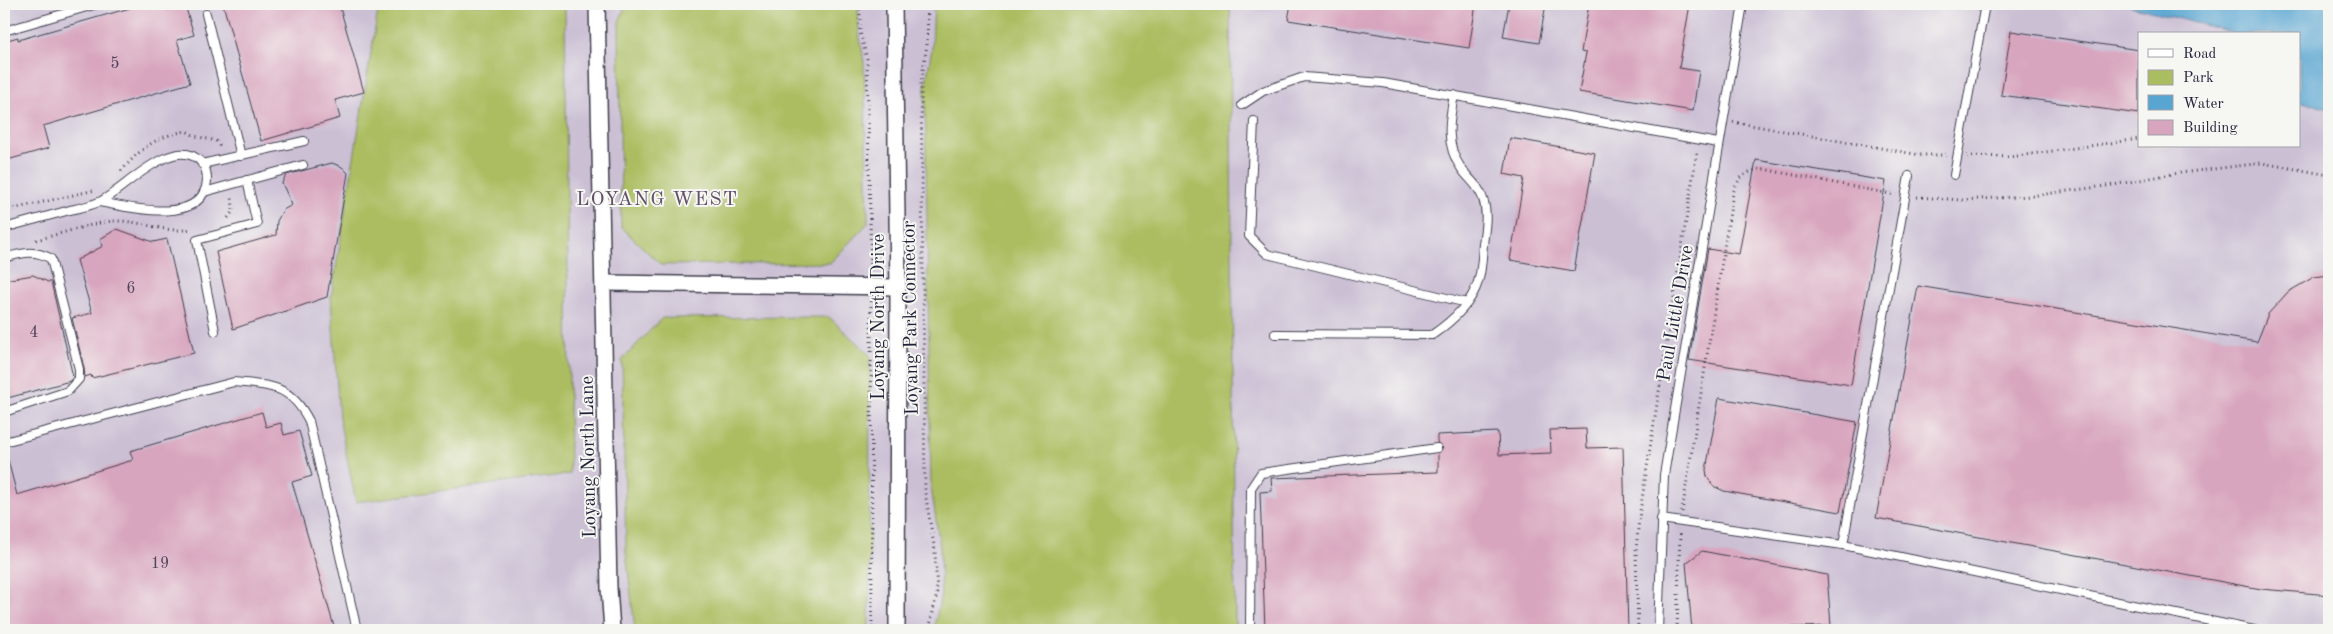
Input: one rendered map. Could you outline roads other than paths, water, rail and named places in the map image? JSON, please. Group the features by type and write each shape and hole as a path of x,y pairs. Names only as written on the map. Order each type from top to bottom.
{"street":[{"name":"Loyang North Lane","path":"596,4 604,283 609,578 612,630"},
{"name":"Loyang North Drive","path":"894,4 898,288 897,630"},
{"path":"604,283 898,288"}],"lane":[{"path":"4,31 97,4"},
{"name":"Paul Little Drive","path":"1658,630 1664,475 1718,142 1743,4"},
{"path":"1954,175 1984,10"},
{"path":"206,14 241,156"},
{"path":"1242,105 1263,91 1304,77 1383,82 1718,142"},
{"path":"1275,334 1432,335 1451,321 1467,303 1478,282 1486,212 1483,198 1477,185 1461,168 1451,148 1448,125 1454,95"},
{"path":"1254,121 1248,236 1267,254 1467,303"},
{"path":"202,164 304,141"},
{"path":"4,228 99,202 143,170 175,155 190,155 202,164 207,173 204,192 199,200 176,210 161,211 99,202"},
{"path":"204,192 303,165"},
{"path":"1843,545 1909,176"},
{"path":"215,331 197,240 257,224 247,180"},
{"path":"4,258 27,252 43,254 51,258 79,369 78,379 68,391 4,412"},
{"path":"4,442 234,382 272,386 285,392 300,404 309,421 357,630"},
{"path":"1250,630 1251,488 1261,473 1437,448"},
{"path":"1661,519 1843,545 2244,630 2254,630"}],"water":[{"path":"2123,4 2329,4 2329,109 2300,101 2300,32 2231,32"}],"district":[{"name":"LOYANG WEST","path":"657,198"}]}
